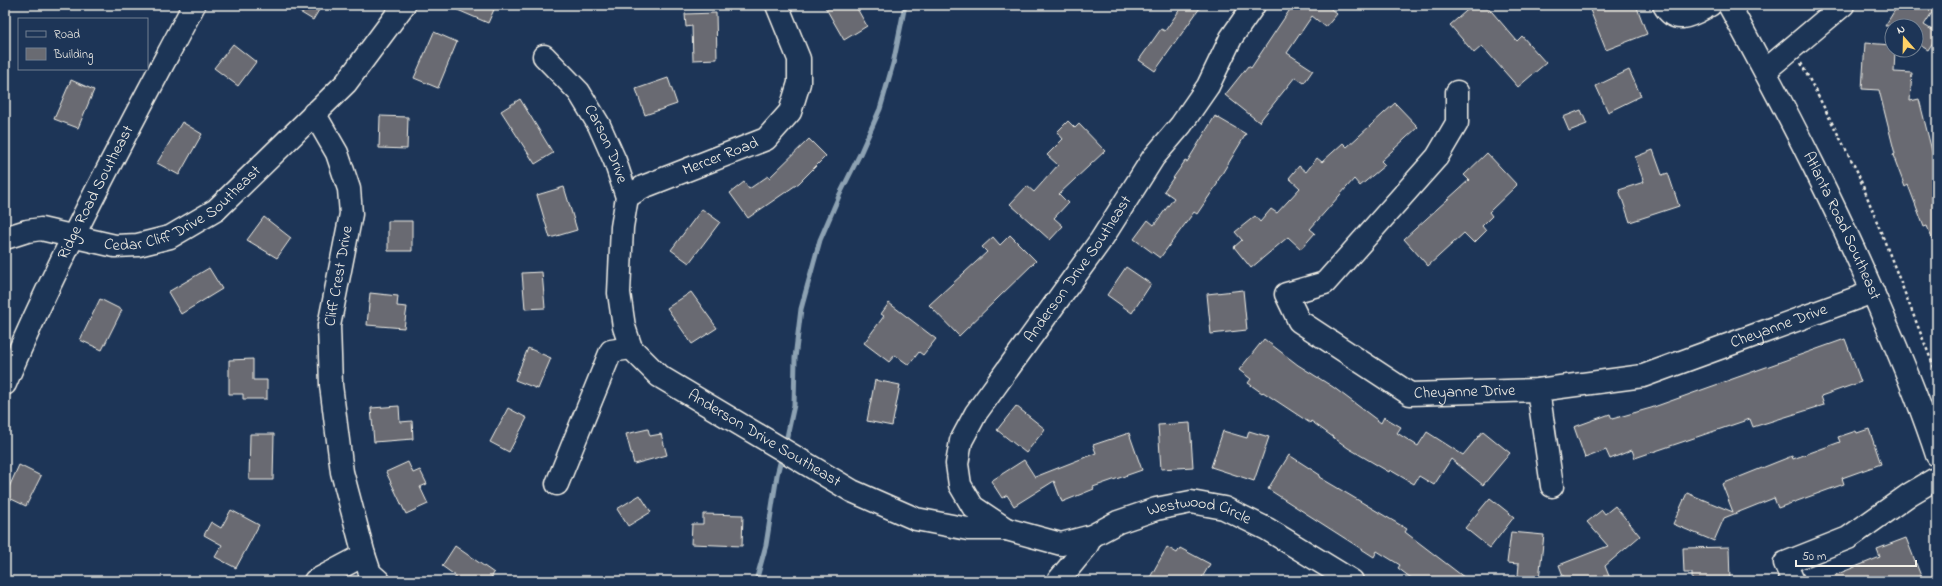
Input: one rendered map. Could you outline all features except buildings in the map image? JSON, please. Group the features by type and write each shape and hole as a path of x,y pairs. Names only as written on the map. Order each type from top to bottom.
{"street":[{"name":"Ridge Road Southeast","path":"5,384 31,323 74,236 194,5"},
{"path":"314,112 346,83 404,5"},
{"name":"Mercer Road","path":"627,198 643,187 766,139 790,112 799,83 799,59 777,5"},
{"name":"Anderson Drive Southeast","path":"1006,529 973,507 960,485 957,464 962,441 976,413 1101,240 1153,158 1186,119 1208,86 1231,38 1254,5"},
{"path":"1664,5 1668,12 1673,16 1681,18 1710,5"},
{"name":"Atlanta Road Southeast","path":"1730,5 1766,70 1810,156 1873,292 1912,384 1937,455"},
{"path":"1766,70 1843,5"},
{"name":"Carson Drive","path":"544,56 579,92 599,125 615,161 627,198 622,228 619,293 624,327 630,348"},
{"name":"Cheyanne Drive","path":"1457,92 1457,123 1437,157 1325,283 1286,294 1299,321 1410,394 1538,390 1643,376 1873,292"},
{"name":"Cedar Cliff Drive Southeast","path":"5,238 28,230 41,230 115,246 138,245 170,237 216,210 314,112"},
{"name":"Cliff Crest Drive","path":"314,112 337,153 349,189 351,214 328,326 331,385 342,472 370,573 379,581"},
{"path":"557,484 611,351 630,348"},
{"name":"Anderson Drive Southeast","path":"630,348 659,376 852,491 916,519 968,529 1006,529 1061,544 1092,536"},
{"path":"1538,390 1552,486"},
{"path":"1793,581 1785,563 1848,538 1910,494 1937,478"},
{"name":"Westwood Circle","path":"1058,581 1086,547 1092,536 1118,522 1156,509 1192,502 1224,508 1267,529 1352,581"},
{"path":"315,581 364,555"}],"path":[{"path":"1791,49 1803,65 1856,171 1937,375"}],"waterway":[{"path":"785,446 794,405 795,358 801,309 820,240 880,109 893,64 905,5"},
{"path":"756,581 766,545 777,475 782,455"}]}
